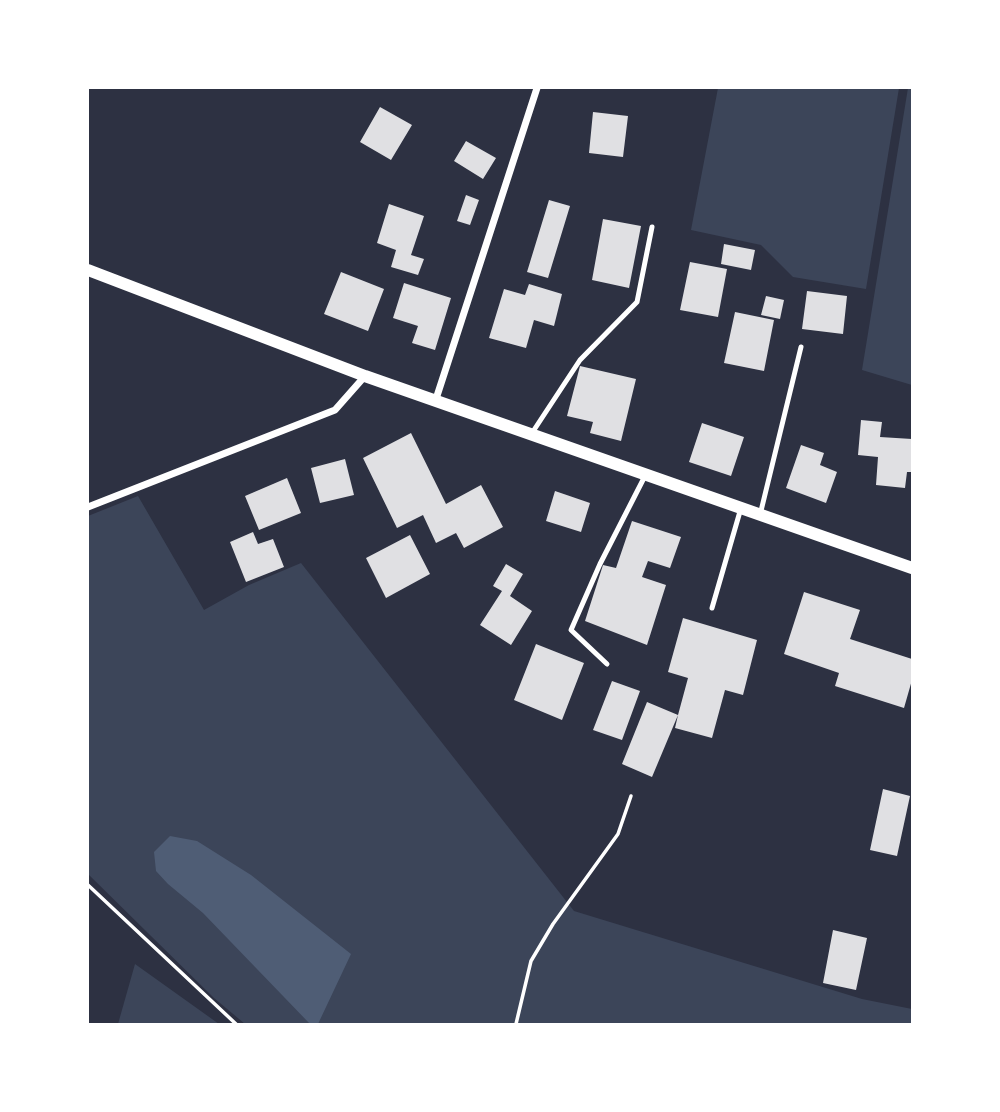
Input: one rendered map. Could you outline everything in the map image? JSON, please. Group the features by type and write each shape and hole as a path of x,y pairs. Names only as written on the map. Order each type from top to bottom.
{"street":[{"path":"436,399 537,88"},
{"path":"88,270 365,376 912,568"},
{"path":"88,507 335,410 365,376"}],"lane":[{"path":"532,433 580,360 637,302 652,227"},
{"path":"760,515 801,347"},
{"path":"607,663 571,630 600,564 646,474"},
{"path":"712,608 741,508"}],"path":[{"path":"516,1024 531,961 553,924 618,834 631,796"},
{"path":"88,885 236,1024"}],"shaded area":[{"path":"718,88 899,88 866,289 793,277 761,245 691,230"},
{"path":"908,88 912,88 912,385 862,370"},
{"path":"138,496 204,610 249,585 301,563 574,911 862,999 912,1009 912,1024 245,1024 214,998 88,874 88,516"},
{"path":"170,836 197,841 251,875 351,954 318,1024 310,1024 203,913 156,871 154,852"},
{"path":"135,964 219,1024 118,1024"}],"building":[{"path":"380,107 412,125 391,160 360,142"},
{"path":"593,112 628,116 623,157 589,153"},
{"path":"466,141 496,158 483,179 454,161"},
{"path":"466,195 479,200 470,225 457,221"},
{"path":"549,200 570,206 548,278 527,272"},
{"path":"389,204 424,216 411,255 424,259 418,275 391,267 396,250 377,243"},
{"path":"603,219 641,226 629,288 592,280"},
{"path":"724,244 755,250 751,270 721,264"},
{"path":"690,262 727,269 718,317 680,310"},
{"path":"341,272 384,289 368,331 324,314"},
{"path":"404,283 451,298 435,350 412,343 418,326 393,318"},
{"path":"529,284 562,294 554,326 534,320 526,348 489,338 504,289 525,295"},
{"path":"807,291 847,296 843,334 802,329"},
{"path":"766,296 784,300 780,319 761,315"},
{"path":"735,312 774,320 764,371 724,363"},
{"path":"580,366 636,379 621,441 590,433 593,422 567,416"},
{"path":"861,420 882,422 880,437 912,439 912,472 907,472 905,488 876,485 878,457 858,455"},
{"path":"702,423 744,437 731,476 689,462"},
{"path":"411,433 446,504 481,485 503,527 464,548 456,533 436,543 423,515 397,528 363,458"},
{"path":"801,445 824,453 820,465 837,472 826,503 786,488"},
{"path":"345,459 354,495 320,503 311,468"},
{"path":"287,478 301,513 259,530 245,496"},
{"path":"555,491 590,503 581,532 546,521"},
{"path":"632,521 681,537 670,568 648,561 642,577 666,585 647,645 585,621 603,565 616,568"},
{"path":"253,532 258,544 273,539 284,567 246,582 230,542"},
{"path":"410,535 430,574 386,598 366,558"},
{"path":"506,564 523,574 510,596 532,611 511,645 480,625 502,591 493,586"},
{"path":"804,592 860,610 850,639 912,659 912,680 904,708 835,686 839,673 784,654"},
{"path":"683,618 757,640 743,695 725,690 712,738 675,728 688,678 668,672"},
{"path":"536,644 584,663 562,720 514,700"},
{"path":"612,681 640,691 622,740 593,730"},
{"path":"647,702 678,715 652,777 622,764"},
{"path":"883,789 910,796 897,856 870,850"},
{"path":"833,930 867,938 856,990 823,983"}]}
